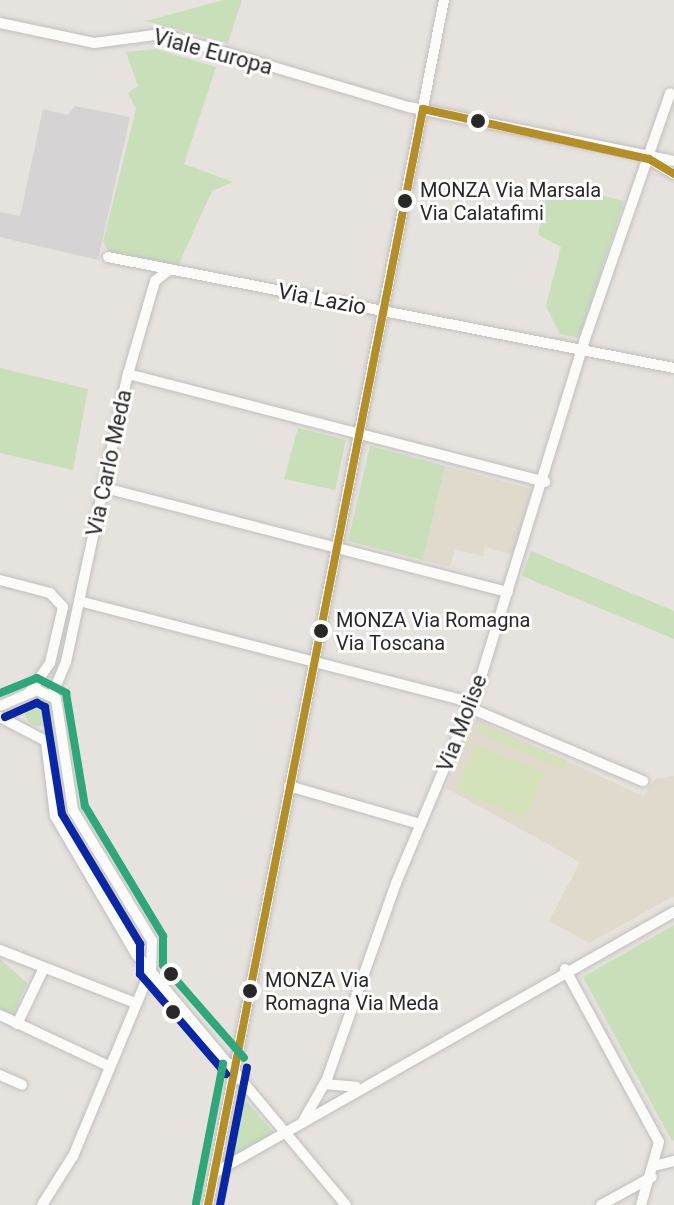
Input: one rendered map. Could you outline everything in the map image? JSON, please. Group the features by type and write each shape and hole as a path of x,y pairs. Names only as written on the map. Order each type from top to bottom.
{"street":[{"path":"208,1205 444,0"},
{"name":"Viale Europa","path":"0,23 94,43 162,34 423,109 649,159"},
{"name":"Via Molise","path":"302,1123 324,1084 420,824 471,705 545,482 583,349 670,93"},
{"path":"649,159 674,161"},
{"path":"649,159 674,174"},
{"name":"Via Lazio","path":"108,257 674,368"},
{"name":"Via Carlo Meda","path":"59,713 64,666 128,374 155,281 170,270"},
{"path":"128,374 545,482"},
{"path":"105,488 508,592"},
{"path":"0,580 50,593 63,607 50,663 18,712 51,752 55,816 118,927 346,1205"},
{"path":"79,601 314,659 471,705 643,781"},
{"name":"Via Carlo Meda","path":"64,666 52,695 59,713 73,810 152,941 151,969"},
{"path":"0,706 28,694 52,695"},
{"path":"0,717 29,729 48,730 59,713"},
{"path":"289,786 420,824"},
{"path":"214,1173 565,969 674,912"},
{"path":"0,950 135,1003"},
{"path":"17,1024 44,968"},
{"path":"42,1205 73,1156 151,969"},
{"path":"565,969 659,1142 653,1172 641,1205"},
{"path":"0,1015 109,1066"},
{"path":"0,1075 22,1085"},
{"path":"324,1084 362,1086"},
{"path":"601,1205 674,1161"}],"shaded area":[{"path":"75,106 130,117 98,260 0,237 0,212 20,216 43,109 68,115"},
{"path":"445,466 532,489 513,555 485,547 483,556 455,549 450,567 423,560"},
{"path":"474,718 643,796 656,778 674,776 674,896 589,943 549,921 580,862 446,788"}],"green space":[{"path":"223,0 242,0 228,43 146,21"},
{"path":"156,49 216,67 184,164 233,182 212,191 178,266 109,252 103,242 136,109 128,93 138,86 126,52"},
{"path":"549,183 624,201 579,338 560,334 546,306 561,247 538,235"},
{"path":"0,368 88,389 73,470 0,453"},
{"path":"298,428 346,440 335,490 284,479"},
{"path":"370,446 445,466 423,560 348,541"},
{"path":"531,551 674,611 674,639 522,576"},
{"path":"39,698 49,702 53,712 49,722 39,726 29,722 25,712 29,702"},
{"path":"479,724 566,761 563,769 476,732"},
{"path":"476,745 544,773 525,818 457,790"},
{"path":"674,925 674,1140 672,1141 583,977"},
{"path":"0,959 27,983 13,1015 0,1010"},
{"path":"238,1092 274,1133 226,1162"}],"transit line":[{"path":"423,109 649,159 674,174"},
{"path":"208,1205 423,109"},
{"path":"0,693 37,678 66,693 85,806 163,936 163,965 244,1058"},
{"path":"5,717 37,703 45,707 62,814 140,944 140,974 226,1074"},
{"path":"196,1203 223,1064"},
{"path":"220,1205 247,1068"}],"place":[{"name":"MONZA Via Marsala Via Calatafimi","path":"405,201"},
{"name":"MONZA Via Romagna Via Toscana","path":"321,631"},
{"name":"MONZA Via Romagna Via Meda","path":"250,991"}]}
